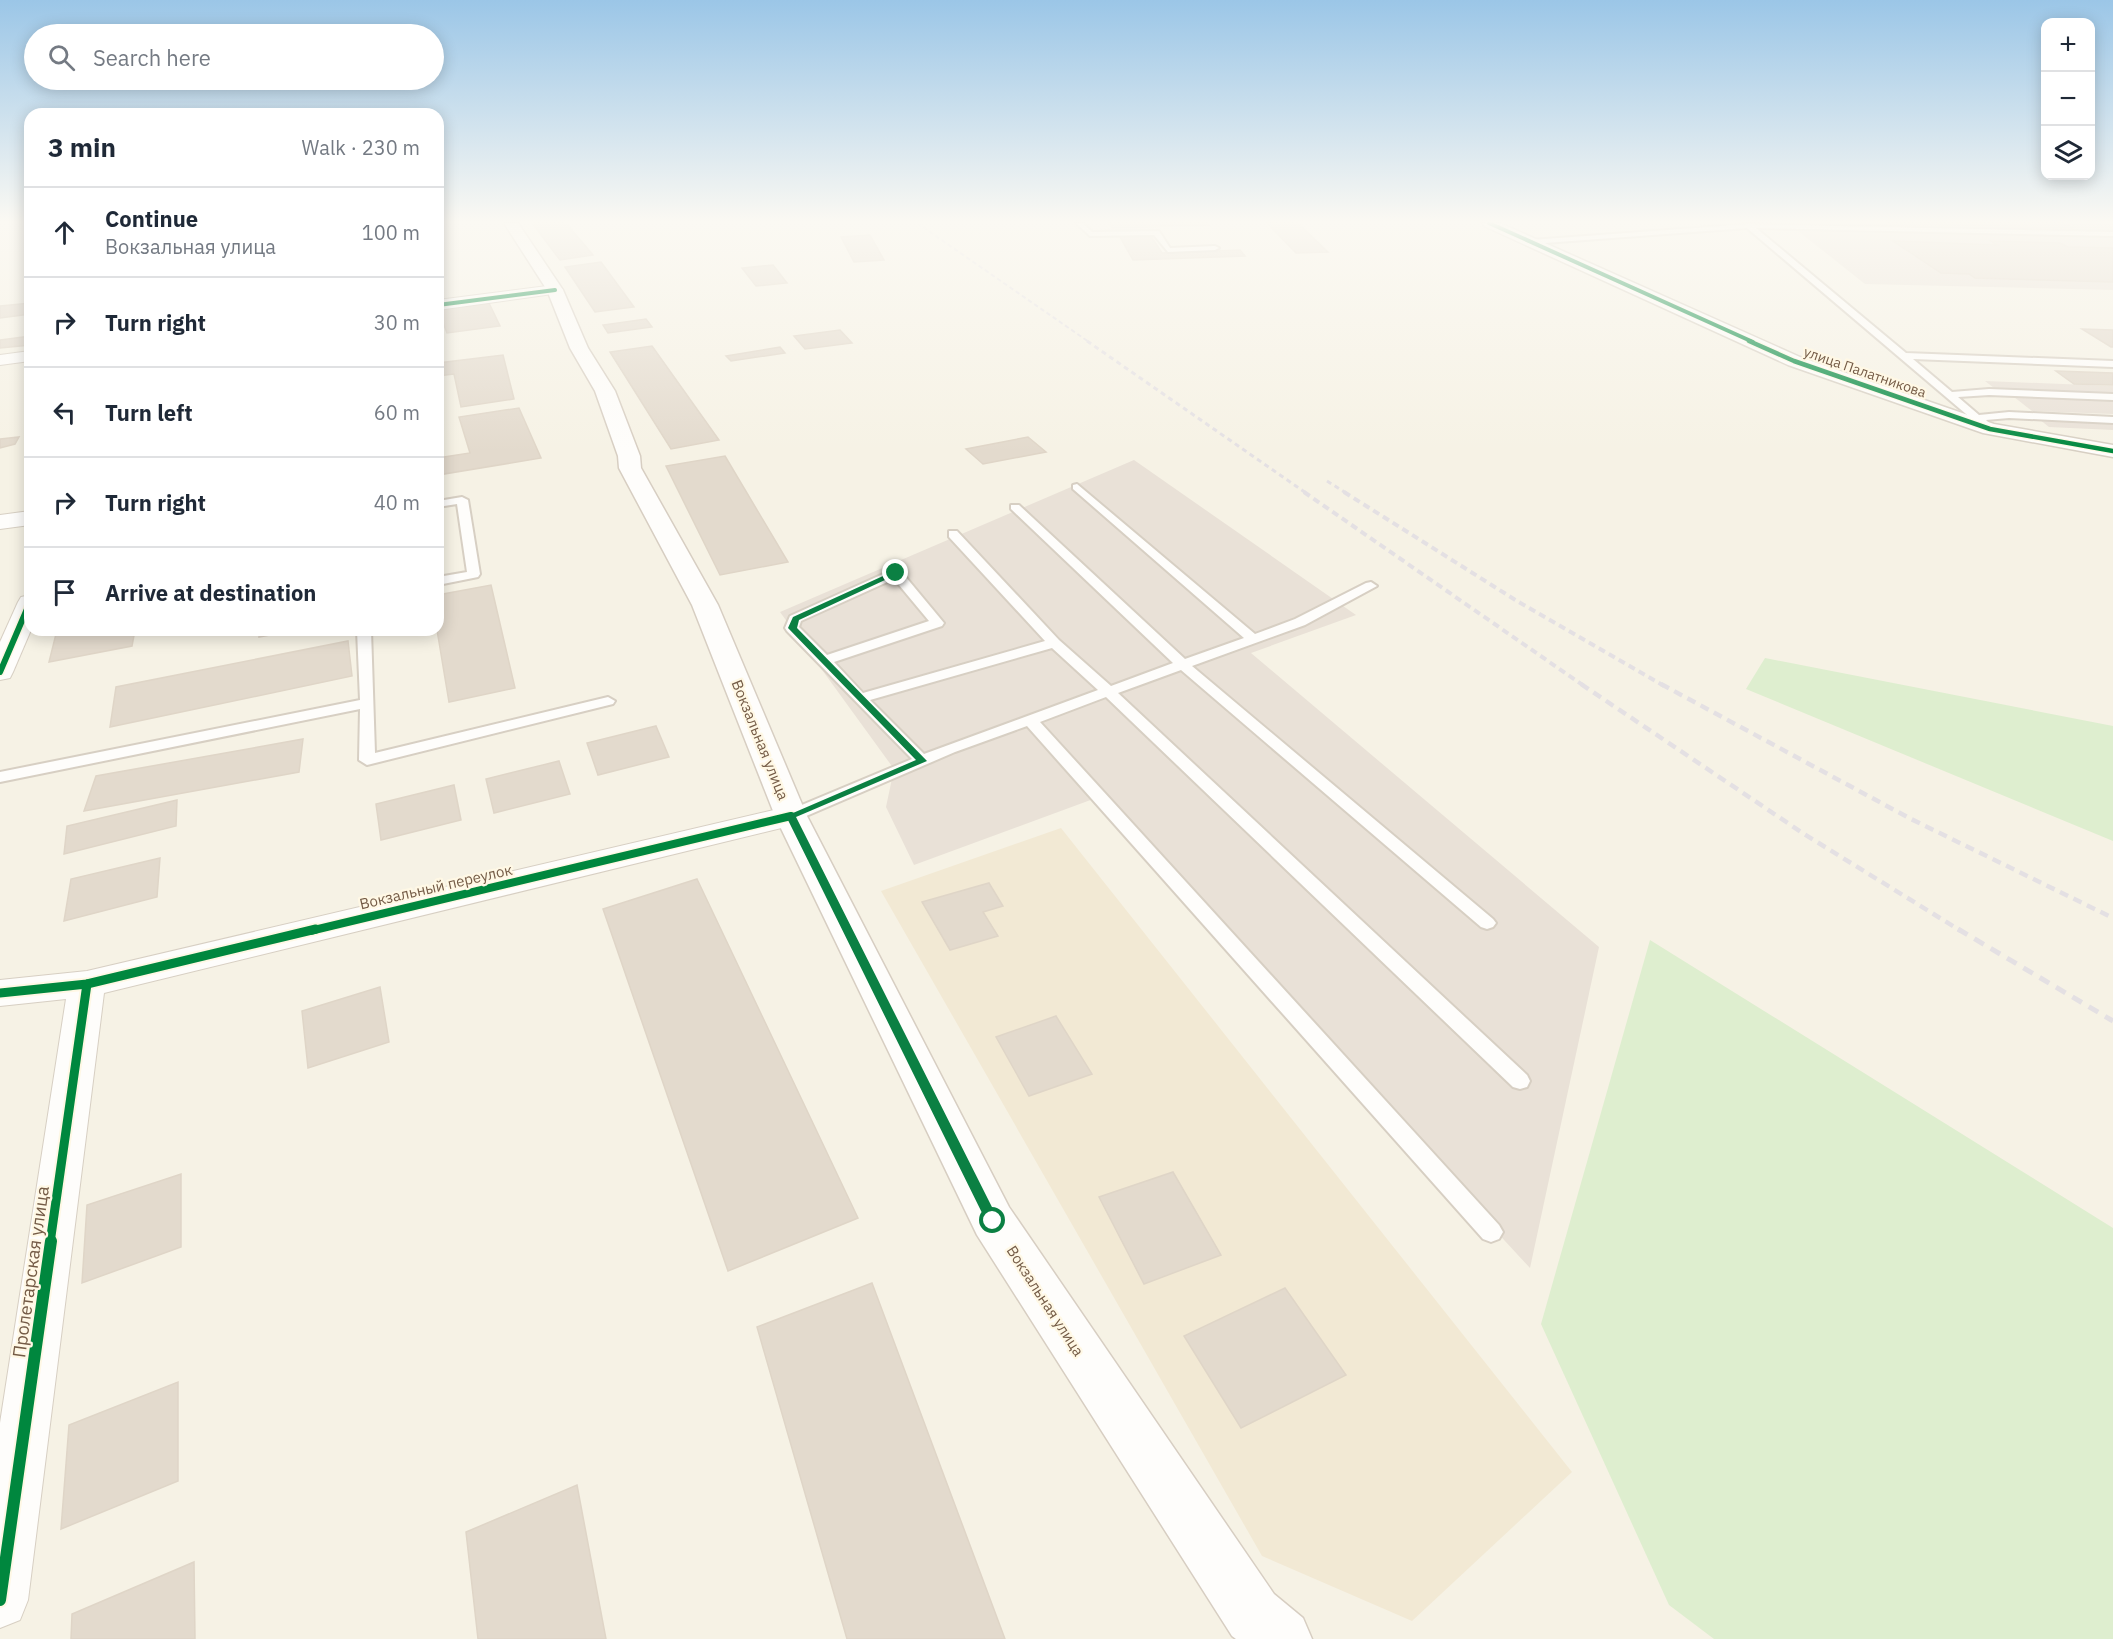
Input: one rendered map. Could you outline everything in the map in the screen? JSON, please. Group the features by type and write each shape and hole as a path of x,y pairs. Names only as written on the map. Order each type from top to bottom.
{"main road":[{"name":"Вокзальная улица","path":"559,299 579,348 605,391 629,456 630,468 705,605 791,816 993,1221 1253,1615 1282,1639"},
{"name":"улица Палатникова","path":"1658,299 1794,361 1983,424 2113,451"}],"street":[{"path":"444,304 481,299"},
{"path":"0,360 24,357"},
{"path":"0,522 24,518"},
{"path":"0,672 24,616"},
{"name":"Вокзальный переулок","path":"0,993 87,984 791,816"},
{"name":"Пролетарская улица","path":"0,1600 87,984"}],"lane":[{"path":"1836,299 1983,424 2009,415 2113,420"},
{"path":"1903,356 2113,364"},
{"path":"1950,395 1989,392 2113,397"},
{"path":"1077,487 1253,639"},
{"path":"444,503 462,500 474,574 444,580"},
{"path":"1015,507 1183,664 1487,923"},
{"path":"953,534 1054,643 1109,692 1520,1081"},
{"path":"824,661 938,623 896,573 795,619 792,628 824,661 861,698 922,761"},
{"path":"791,816 922,761 1300,622 1371,586"},
{"path":"364,636 368,703 367,760 609,701"},
{"path":"861,698 1054,643"},
{"path":"0,777 368,703"},
{"path":"1030,720 1491,1232"}],"shaded area":[{"path":"1985,381 2113,386 2113,393 1994,388"},
{"path":"2014,397 2113,401 2113,414 2032,411"},
{"path":"2039,419 2113,422 2113,430 2049,427"},
{"path":"1134,460 1356,615 1251,653 1599,947 1530,1268 1096,798 914,865 886,807 894,769 780,612"},
{"path":"1061,828 1572,1472 1412,1621 1262,1556 881,891"}],"green space":[{"path":"1765,658 2113,726 2113,841 1746,689"},
{"path":"1650,940 2113,1228 2113,1639 1714,1639 1669,1605 1541,1324"}],"building":[{"path":"587,299 628,299 634,307 595,312"},
{"path":"489,303 500,326 447,333 444,325 444,308"},
{"path":"24,304 24,315 0,318 0,306"},
{"path":"646,319 652,327 608,333 603,325"},
{"path":"2082,329 2113,330 2113,347 2111,347"},
{"path":"840,330 852,343 805,349 794,336"},
{"path":"24,337 24,346 0,348 0,340"},
{"path":"652,346 719,440 671,449 610,352"},
{"path":"780,347 785,353 731,361 726,356"},
{"path":"503,355 514,399 461,407 454,374 444,375 444,362"},
{"path":"2056,371 2113,373 2113,385 2074,384"},
{"path":"519,408 541,458 444,474 444,457 470,453 459,417"},
{"path":"19,437 15,444 0,448 0,439"},
{"path":"1028,437 1046,452 983,464 966,449"},
{"path":"725,456 788,562 720,575 666,466"},
{"path":"491,585 515,688 449,702 438,636 444,636 444,594"},
{"path":"56,636 134,636 132,646 49,662"},
{"path":"348,641 352,676 110,727 116,687"},
{"path":"656,726 669,757 598,775 587,743"},
{"path":"303,739 299,772 84,811 96,776"},
{"path":"559,761 570,794 494,813 486,779"},
{"path":"454,785 461,820 381,840 376,804"},
{"path":"177,800 176,826 64,854 67,826"},
{"path":"160,858 157,897 64,921 71,879"},
{"path":"697,879 858,1218 728,1271 603,909"},
{"path":"989,883 1003,906 983,912 998,936 950,950 922,902"},
{"path":"380,987 389,1042 308,1068 302,1011"},
{"path":"1056,1016 1092,1074 1029,1096 996,1037"},
{"path":"1173,1172 1221,1255 1144,1284 1099,1197"},
{"path":"181,1174 181,1247 82,1283 87,1205"},
{"path":"872,1283 1005,1639 847,1639 757,1327"},
{"path":"1285,1288 1346,1375 1241,1428 1184,1336"},
{"path":"178,1382 178,1481 61,1529 69,1425"},
{"path":"577,1485 606,1639 478,1639 466,1532"},
{"path":"194,1562 195,1639 71,1639 72,1614"}],"railway":[{"path":"1028,299 1089,342"},
{"path":"1087,341 1306,493"},
{"path":"1327,481 1346,493"},
{"path":"1304,492 1584,686"},
{"path":"1344,492 1517,601 1664,686"},
{"path":"1581,684 1804,834 1961,931"},
{"path":"1661,684 1911,819 2113,918"},
{"path":"1958,929 2113,1021"}],"cycle path":[{"path":"444,304 481,299"},
{"path":"1658,299 1794,361 1990,429 2113,451"},
{"path":"0,672 24,616"},
{"path":"0,993 87,984 791,816"},
{"path":"0,1600 87,984"}],"route":[{"path":"896,573 795,619 792,628 922,761 791,816 993,1221"}]}
